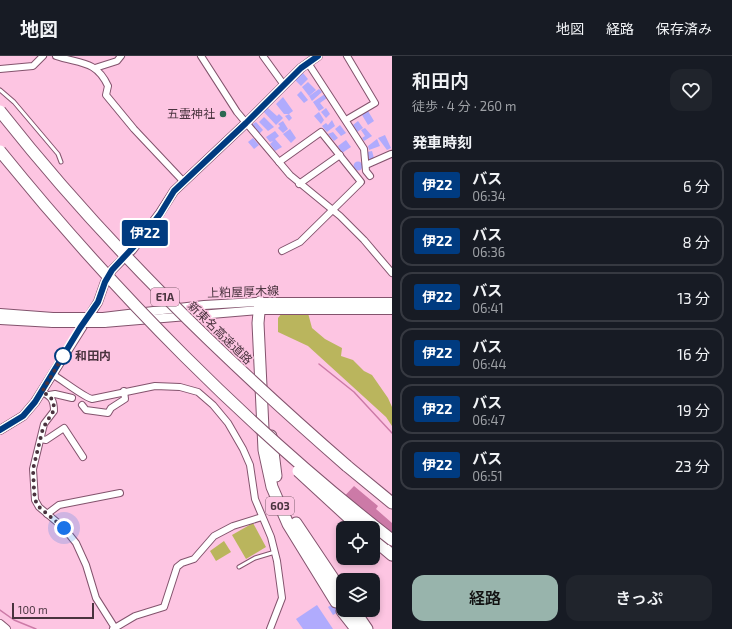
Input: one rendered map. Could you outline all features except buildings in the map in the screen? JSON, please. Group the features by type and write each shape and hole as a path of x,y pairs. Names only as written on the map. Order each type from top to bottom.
{"highway":[{"name":"新東名高速道路","path":"0,111 62,185 150,281 255,385 347,466 392,503"},
{"name":"E1A","path":"0,151 94,261 197,368 327,486 392,540"},
{"name":"603","path":"260,306 267,424 283,499 326,577"},
{"path":"197,368 294,466 353,521"},
{"path":"347,466 392,499"},
{"path":"380,545 392,555"},
{"path":"326,577 336,586"},
{"path":"326,577 339,606 356,629"},
{"path":"359,617 367,629"}],"main road":[{"path":"0,430 23,416 45,393 52,374 98,302 105,282 112,270 132,250 160,214 170,196 183,181 246,123 284,85 318,56"},
{"name":"上粕屋厚木線","path":"260,306 318,301 392,302"},
{"name":"上粕屋厚木線","path":"0,320 103,320 204,305 392,310"},
{"name":"上粕屋厚木線","path":"0,313 53,320"},
{"path":"0,624 6,629"}],"street":[{"path":"0,69 33,66 43,56"},
{"path":"56,56 77,63 90,64 95,68 108,86 106,95 134,129 183,181"},
{"path":"95,68 117,61 121,56"},
{"path":"201,56 246,123 279,162 299,184 333,210 364,240 392,273"},
{"path":"263,56 284,85"},
{"path":"346,120 374,103 347,56"},
{"path":"308,63 364,149 366,165 370,176"},
{"path":"279,162 321,132 361,182 300,242 282,251"},
{"path":"366,165 391,154"},
{"path":"299,184 340,156"},
{"path":"52,374 73,386 88,398 97,398 155,386 180,387 194,390 206,399 228,423 243,449 251,471 254,499 275,552 282,598 270,629"},
{"path":"82,405 86,410 108,413 110,408 125,399 124,392"},
{"path":"45,393 53,400 54,410 44,424 33,469 34,490 37,504 64,528 76,543 86,565 96,598 114,628 135,616 164,607 177,567 182,563 194,559 214,536 234,526 262,517"},
{"path":"45,393 72,398"},
{"path":"41,439 46,440 64,428 83,458"},
{"path":"47,514 58,505 120,493"}],"lane":[{"path":"0,90 25,115 58,154 62,162"},
{"path":"239,567 255,558 275,552"}],"shaded area":[{"path":"282,313 308,313 312,328 325,339 342,348 341,356 353,360 364,371 372,375 388,398 392,407 392,426 386,417 308,346 278,332 278,318"},
{"path":"354,486 378,506 376,509 392,523 392,562 380,551 380,521 349,521 338,503"},
{"path":"253,523 266,547 246,559 232,535"},
{"path":"224,541 231,552 216,561 210,551"}],"waterway":[{"path":"319,364 354,392 392,433"},
{"path":"0,610 14,620 36,629"}],"bus line":[{"name":"伊22","path":"0,430 14,423 23,416 35,402 80,328 98,302 105,282 112,270 140,240 160,214 174,191 246,123 301,68 318,56"}],"place":[{"name":"五霊神社","path":"223,114"},
{"name":"和田内","path":"63,356"}],"route":[{"path":"63,356 66,351 42,392 49,395 53,400 54,413 44,424 37,458 33,469 35,500 37,504 64,528"}]}
